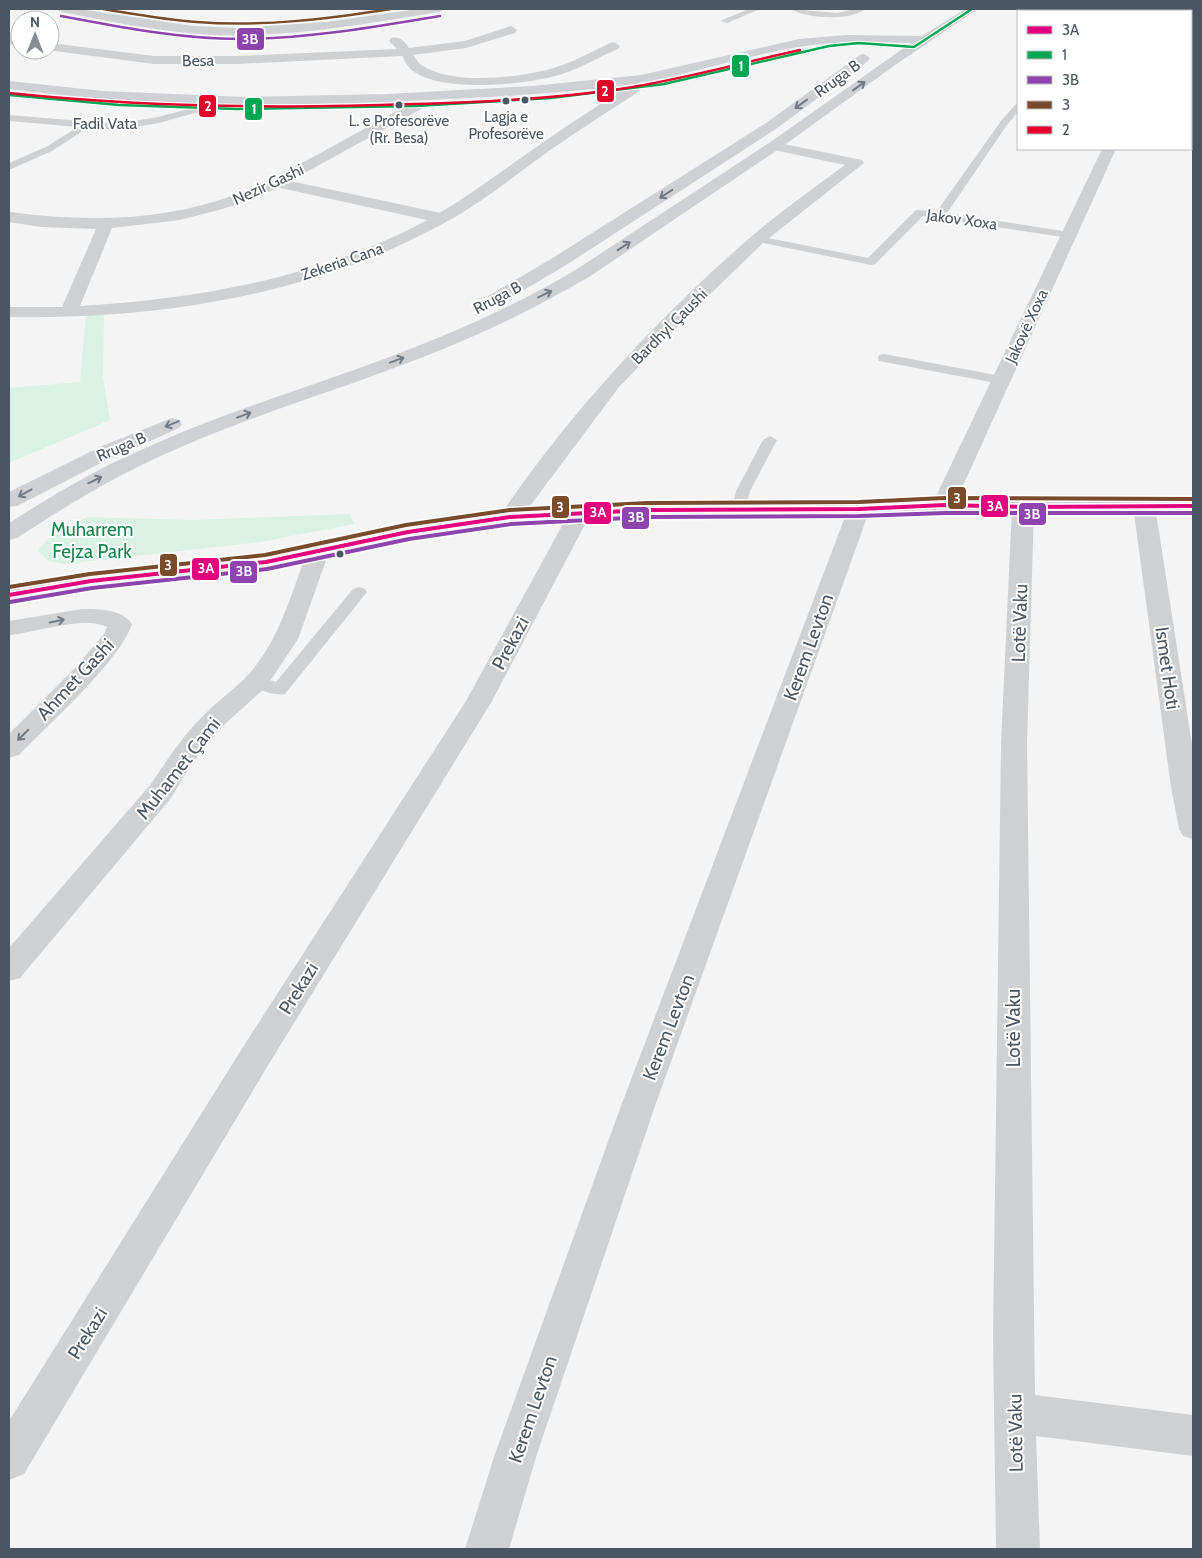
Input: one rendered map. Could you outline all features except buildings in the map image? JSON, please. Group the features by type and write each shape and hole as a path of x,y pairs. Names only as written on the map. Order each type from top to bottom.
{"main road":[{"name":"Rruga B","path":"9,532 83,486 148,454 231,420 417,353 550,292 583,273 774,146 917,38 972,9"},
{"path":"798,43 820,38 917,38"},
{"name":"Fadil Vata","path":"9,85 100,96 225,101 287,101 457,95 620,82 679,72 798,43 849,38 890,42"},
{"name":"Rruga B","path":"427,330 469,312 557,263 771,126 890,42 917,38"},
{"name":"Fadil Vata","path":"9,95 84,103 200,109 416,106 507,101 632,90 728,71 811,49 843,44 890,42"},
{"path":"811,49 842,48 858,52 867,57"},
{"name":"Rruga B","path":"9,501 117,446 186,418"}],"street":[{"path":"62,9 144,24 214,31 285,28 374,14"},
{"path":"359,9 388,16 439,9"},
{"path":"374,14 391,40 402,48 416,68 429,75 457,80 489,82 518,80 556,72 614,46"},
{"path":"388,16 394,22 403,38 402,48"},
{"name":"Besa","path":"60,48 132,58 183,61 466,44 512,30"},
{"name":"Zekeria Cana","path":"9,312 70,311 195,298 292,278 330,268 362,256 466,204 532,156 632,90"},
{"name":"Nezir Gashi","path":"9,217 46,222 106,224 165,217 217,206 258,192 276,183 416,106"},
{"name":"Bardhyl Çaushi","path":"510,517 612,383 758,239 857,162 774,146"},
{"name":"Jakovë Xoxa","path":"945,504 1109,150"},
{"path":"276,183 441,218"},
{"path":"70,311 106,224"},
{"path":"9,595 91,581 266,562 408,532 510,517 580,512 859,508 945,504 1023,508 1193,506"},
{"name":"Ismet Hoti","path":"1144,506 1189,787 1193,829"},
{"name":"Kerem Levton","path":"487,1549 516,1454 638,1106 701,940 859,508"},
{"name":"Lotë Vaku","path":"1018,1549 1014,1413 1012,1158 1014,743 1023,508"},
{"name":"Prekazi","path":"9,1459 256,1056 479,701 580,512"},
{"name":"Muhamet Çami","path":"9,969 161,791 179,762 196,740 216,718 257,681 286,638 318,552"},
{"name":"Ahmet Gashi","path":"9,628 85,616 114,619 120,624 116,636 85,672 9,749"},
{"path":"1014,1413 1193,1436"}],"lane":[{"path":"724,21 756,9"},
{"path":"795,9 834,15 852,14 861,9"},
{"path":"940,215 1004,123 1017,108"},
{"name":"Fadil Vata","path":"9,118 85,126 132,126 200,109"},
{"path":"9,167 49,149 85,126"},
{"name":"Jakov Xoxa","path":"758,239 871,262 920,212 1069,235"},
{"path":"884,358 1001,380"},
{"path":"738,509 743,491 770,440"},
{"path":"257,681 279,690 359,592"}],"green space":[{"path":"104,313 103,377 110,420 9,463 9,388 80,382 86,314"},
{"name":"Muharrem Fejza Park","path":"349,514 354,524 260,542 64,564 48,561 38,550 49,538 87,517 193,520"}],"transit line":[{"name":"3","path":"103,9 171,20 234,24 302,21 391,9"},
{"name":"1","path":"9,95 119,105 237,109 416,106 551,98 664,84 829,46 859,43 914,47 972,9"},
{"name":"3B","path":"61,16 173,35 239,39 326,33 440,16"},
{"name":"2","path":"9,93 104,102 248,107 392,105 506,100 563,96 643,86 800,50"},
{"name":"3","path":"9,587 90,574 265,555 406,525 510,510 647,503 859,502 945,498 1193,499"},
{"name":"3A","path":"9,595 91,581 266,562 408,532 510,517 647,510 859,509 945,505 1023,507 1193,506"},
{"name":"3B","path":"10,602 92,588 267,569 409,539 511,524 647,517 859,516 945,513 1193,513"}],"place":[{"name":"Lagja e Profesorëve","path":"506,101"},
{"name":"L. e Profesorëve (Rr. Besa)","path":"399,105"}]}
